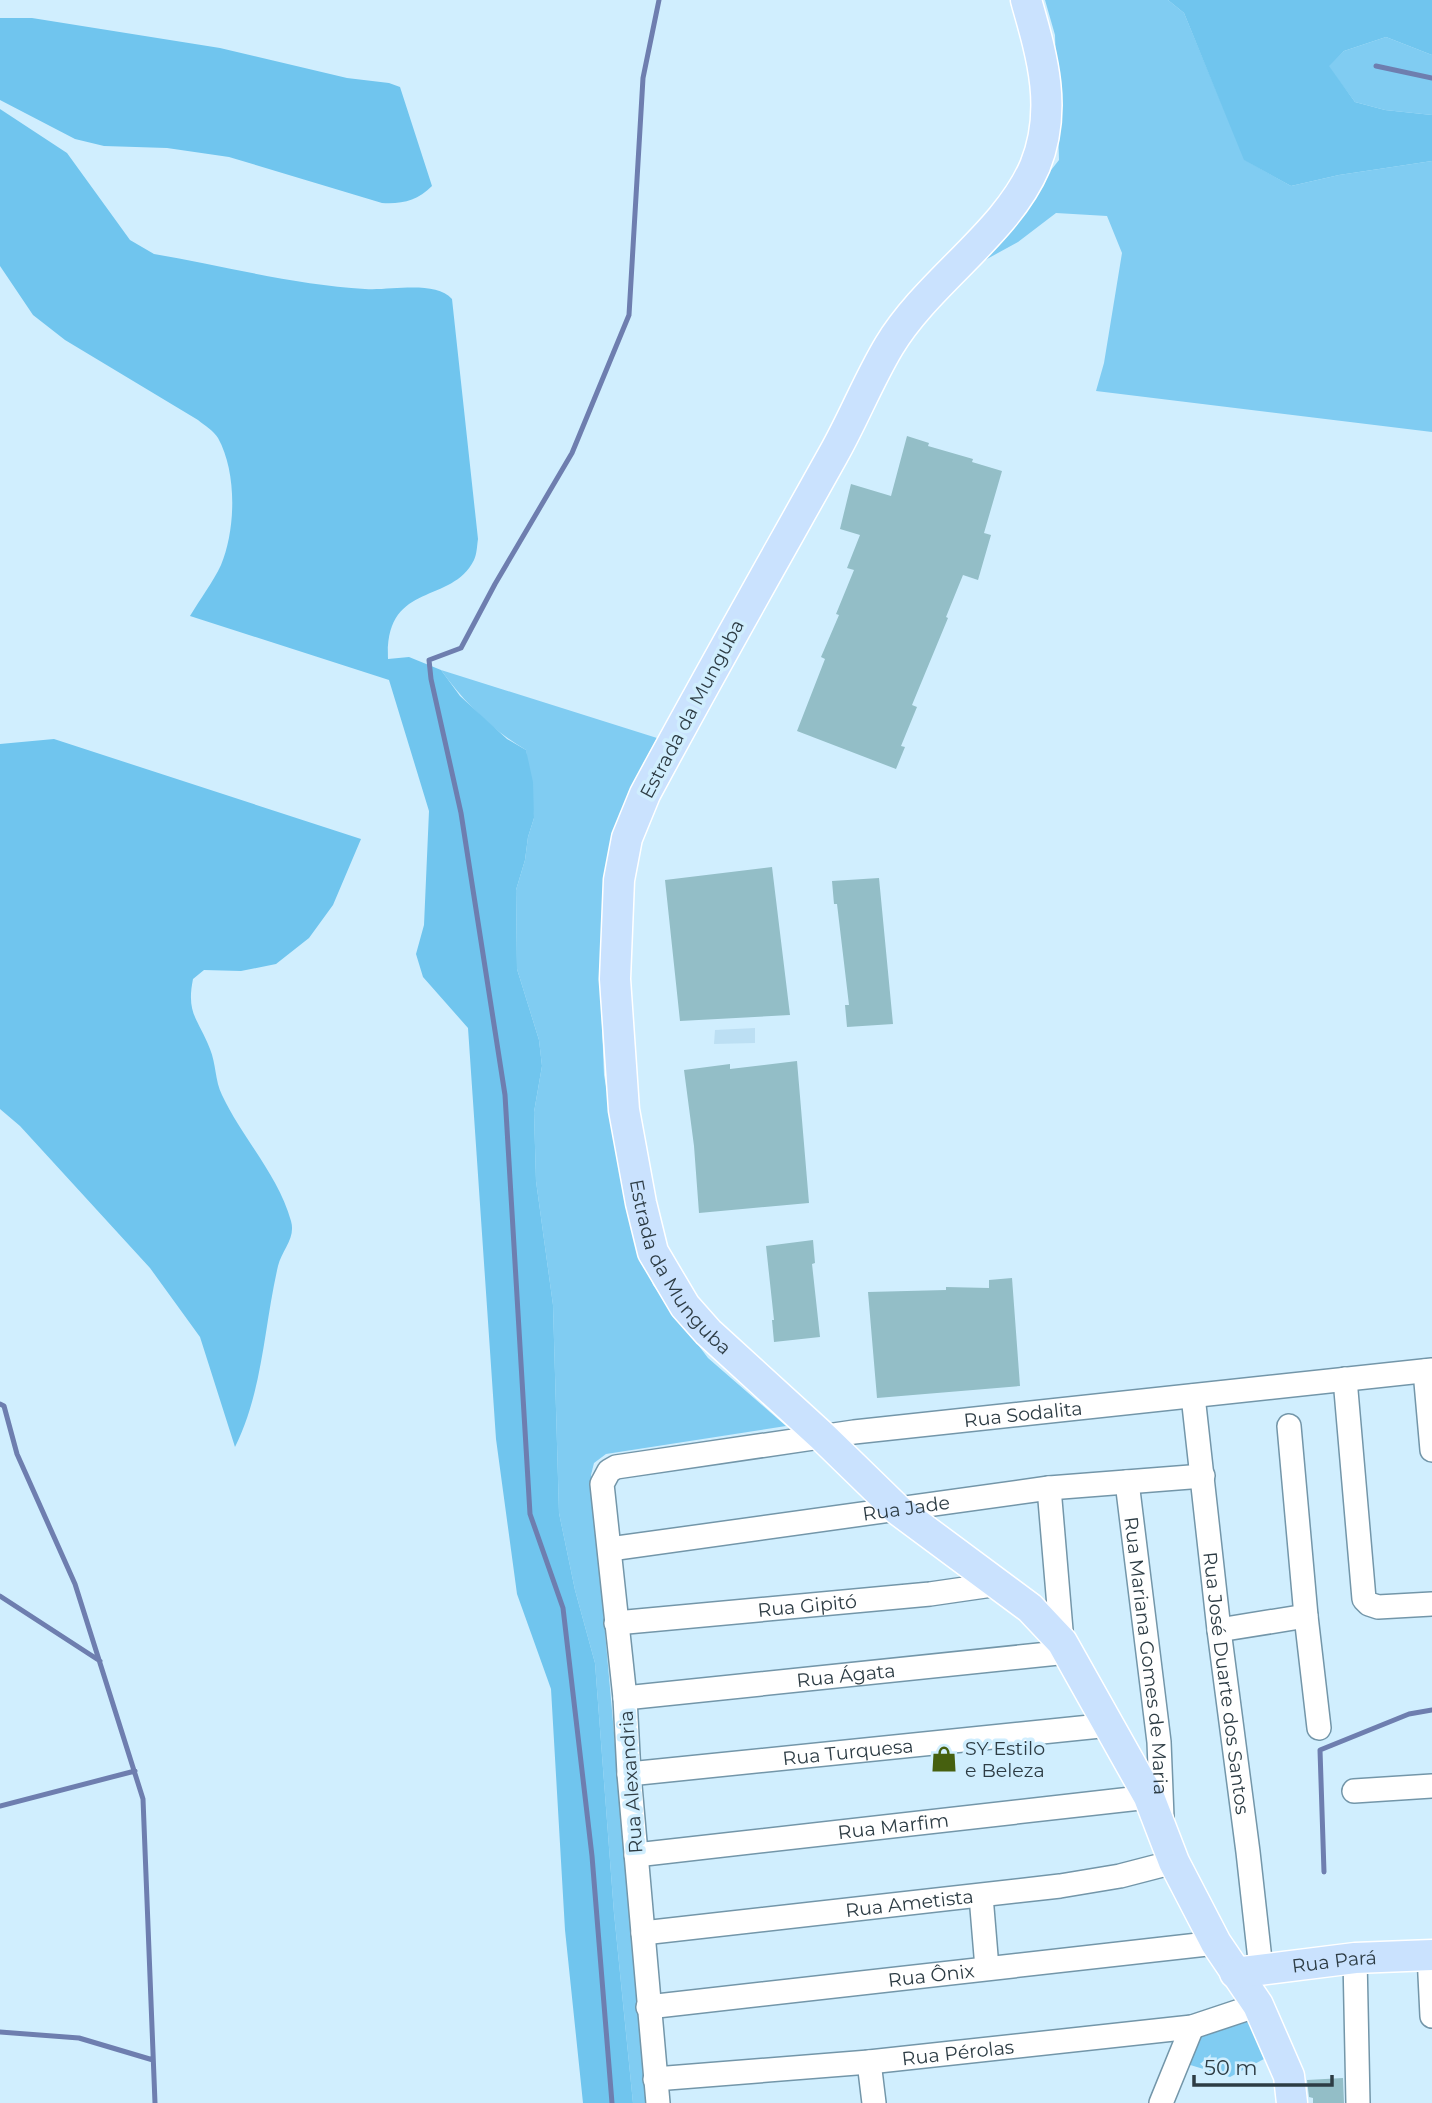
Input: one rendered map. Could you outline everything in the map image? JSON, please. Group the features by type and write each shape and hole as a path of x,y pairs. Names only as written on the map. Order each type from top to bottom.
{"main road":[{"name":"Estrada da Munguba","path":"1026,0 1045,74 1048,109 1035,165 1012,206 922,301 889,346 847,430 645,793 627,838 619,880 615,979 618,1055 624,1110 653,1252 685,1306 708,1332 898,1510 1030,1608 1065,1647 1149,1797 1174,1861 1216,1943 1248,1971 1258,2005 1289,2076 1292,2103"},
{"name":"Rua Pará","path":"1248,1971 1355,1958 1430,1955"}],"street":[{"name":"Rua Sodalita","path":"615,1467 854,1432 1429,1370"},
{"path":"1429,1370 1432,1450"},
{"path":"1345,1379 1364,1599 1369,1604 1378,1606 1432,1604"},
{"name":"Rua José Duarte dos Santos","path":"1193,1396 1219,1630 1248,1852 1248,1971"},
{"path":"1289,1426 1319,1728"},
{"name":"Rua Alexandria","path":"615,1467 609,1471 602,1484 625,1698 629,1774 658,2103"},
{"name":"Rua Jade","path":"610,1549 1049,1488 1203,1476"},
{"name":"Rua Mariana Gomes de Maria","path":"1127,1482 1158,1742 1162,1831"},
{"path":"1049,1488 1065,1647"},
{"name":"Rua Gipitó","path":"616,1623 916,1595 999,1584"},
{"path":"1219,1630 1306,1616"},
{"name":"Rua Ágata","path":"625,1698 1065,1647"},
{"name":"Rua Turquesa","path":"629,1774 1111,1725"},
{"path":"1354,1791 1432,1786"},
{"name":"Rua Marfim","path":"636,1856 1149,1797"},
{"name":"Rua Ametista","path":"643,1933 981,1896 1121,1876 1174,1861"},
{"path":"981,1896 988,1968"},
{"name":"Rua Ônix","path":"648,2007 1216,1943"},
{"path":"1430,1955 1432,2016"},
{"path":"1355,1958 1358,2103"},
{"name":"Rua Pérolas","path":"655,2079 869,2062 1192,2027 1258,2005"},
{"path":"1161,2103 1192,2027"},
{"path":"869,2062 874,2103"}],"shaded area":[{"path":"1045,0 1168,0 1184,13 1245,160 1291,186 1339,175 1432,161 1432,432 1096,391 1104,363 1122,253 1107,216 1056,213 1018,242 976,265 1059,160 1055,35"},
{"path":"1168,0 1432,0 1432,55 1386,37 1344,51 1329,66 1355,102 1385,110 1432,115 1432,161 1339,175 1291,186 1244,160 1184,13"},
{"path":"0,18 32,18 220,48 347,78 389,83 400,87 432,186 409,200 382,203 229,157 167,148 104,146 75,139 0,100"},
{"path":"1386,37 1432,55 1432,115 1385,110 1355,102 1328,66 1344,51"},
{"path":"0,109 67,153 130,240 154,254 313,284 365,289 424,288 444,293 452,299 478,539 476,552 464,574 408,605 397,617 390,634 388,659 409,657 441,670 460,696 507,739 526,750 533,782 534,818 516,890 517,969 539,1040 542,1066 534,1112 536,1181 553,1305 559,1513 575,1590 595,1663 614,1913 633,2103 583,2103 565,1930 551,1689 517,1594 496,1439 468,1028 423,977 416,954 424,925 429,811 389,680 190,616 221,565 230,535 231,484 224,452 216,435 198,420 65,340 33,315 0,266"},
{"path":"441,670 657,738 613,835 605,877 600,977 604,1075 627,1204 653,1285 708,1358 786,1426 606,1454 594,1463 591,1475 647,2103 633,2103 614,1913 595,1663 575,1590 559,1513 553,1305 536,1181 534,1112 542,1066 539,1040 517,969 516,890 534,818 526,750 479,714"},
{"path":"54,739 361,839 333,905 309,938 276,964 241,971 204,970 193,979 192,1008 212,1054 220,1090 278,1188 292,1227 278,1266 252,1404 235,1447 200,1337 150,1268 20,1126 0,1109 0,744"},
{"path":"755,1028 755,1043 714,1044 715,1030"},
{"path":"1258,2005 1279,2051 1230,2077 1177,2061 1192,2027"}],"building":[{"path":"907,436 929,443 928,446 1002,471 984,533 991,535 978,580 963,575 912,705 917,707 901,746 905,747 896,769 797,731 825,659 821,657 854,570 847,568 860,535 840,529 851,484 891,496"},
{"path":"772,867 790,1015 680,1021 665,880"},
{"path":"879,878 893,1024 847,1027 845,1005 849,1005 832,881"},
{"path":"797,1061 809,1203 699,1213 684,1070 730,1064 730,1069"},
{"path":"813,1240 815,1263 812,1264 820,1337 774,1342 766,1246"},
{"path":"1012,1278 1020,1386 877,1398 868,1292 946,1290 946,1287 989,1288 989,1280"},
{"path":"1343,2078 1344,2103 1313,2103 1313,2098 1309,2097 1307,2080"}],"waterway":[{"path":"612,2103 592,1856 563,1608 530,1514 505,1095 461,813 429,660 461,648 495,584 572,453 629,315 643,78 659,0"},
{"path":"1376,66 1432,78"},
{"path":"0,1404 4,1406 17,1454 75,1584 143,1799 155,2103"},
{"path":"0,1596 100,1661"},
{"path":"1324,1872 1320,1750 1409,1714 1432,1710"},
{"path":"0,1806 135,1771"},
{"path":"0,2032 79,2038 153,2060"}],"place":[{"name":"SY Estilo e Beleza","path":"944,1759"}]}
